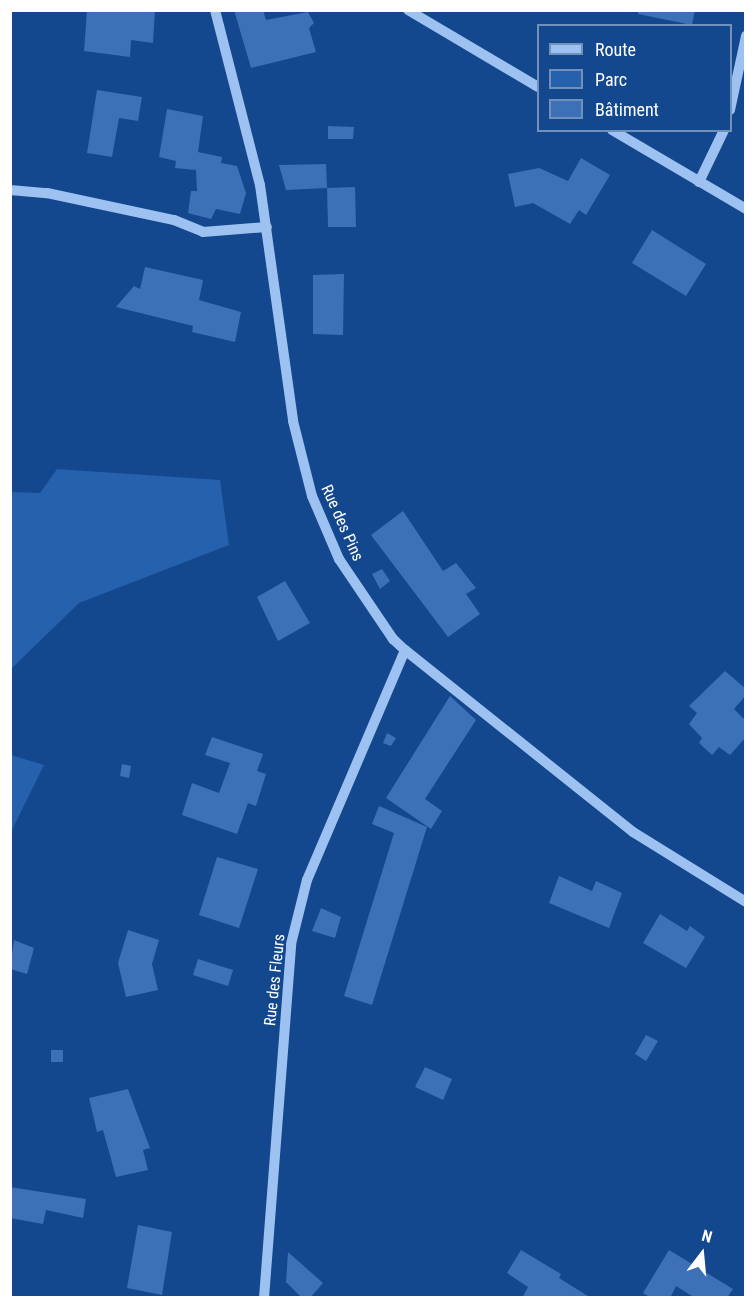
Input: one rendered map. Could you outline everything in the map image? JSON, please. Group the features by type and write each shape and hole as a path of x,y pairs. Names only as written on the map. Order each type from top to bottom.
{"street":[{"name":"Rue des Pins","path":"214,10 260,185 293,422 312,496 339,559 393,639 405,650 633,832 746,902"},
{"path":"408,10 537,86"},
{"path":"732,101 746,36"},
{"path":"615,132 746,210"},
{"path":"699,182 723,132"},
{"path":"10,190 47,193 174,220 203,232 267,227"},
{"name":"Rue des Fleurs","path":"264,1298 291,944 307,880 405,650"}],"green space":[{"path":"57,469 220,480 229,545 79,603 11,669 11,492 40,493"},
{"path":"10,755 44,765 11,832"}],"building":[{"path":"87,10 155,10 153,43 131,40 130,57 84,51"},
{"path":"234,10 263,10 266,20 308,12 314,23 309,28 316,52 251,68"},
{"path":"638,10 695,10 692,24 638,14"},
{"path":"97,90 142,97 138,121 119,118 112,157 87,153"},
{"path":"167,109 203,116 198,152 222,157 221,163 237,166 246,193 240,214 216,209 211,219 188,213 191,191 197,191 196,170 175,168 176,161 159,157"},
{"path":"328,126 354,127 353,139 328,139"},
{"path":"581,158 610,175 586,215 579,210 570,224 533,203 515,207 508,174 539,168 568,181"},
{"path":"326,164 327,188 286,190 279,165"},
{"path":"355,187 356,227 328,227 327,188"},
{"path":"652,230 706,264 686,296 632,263"},
{"path":"145,267 203,280 199,300 241,312 235,342 192,332 193,326 116,307 134,286 140,289"},
{"path":"344,274 343,335 313,334 313,275"},
{"path":"403,511 443,571 456,563 476,588 466,594 480,614 448,637 371,535"},
{"path":"382,569 390,581 380,589 372,574"},
{"path":"285,581 310,623 278,641 257,597"},
{"path":"725,671 746,689 746,695 734,709 746,721 746,737 730,755 719,747 712,755 699,743 702,738 689,724 697,713 689,706"},
{"path":"450,696 476,720 425,799 442,811 431,829 386,798"},
{"path":"387,733 396,738 391,746 383,743"},
{"path":"212,737 263,754 257,771 266,774 256,806 248,803 237,834 182,815 192,783 219,793 230,763 205,755"},
{"path":"122,764 131,766 129,778 120,776"},
{"path":"379,806 427,827 372,1005 344,996 394,833 372,824"},
{"path":"217,857 258,869 239,928 199,915"},
{"path":"559,876 592,891 596,881 622,893 609,928 549,903"},
{"path":"321,908 341,917 335,938 312,931"},
{"path":"660,914 687,931 690,926 705,937 686,968 643,943"},
{"path":"128,930 159,940 152,964 158,990 126,997 118,963"},
{"path":"14,940 34,948 27,974 10,969"},
{"path":"198,959 233,970 228,986 193,975"},
{"path":"646,1035 658,1041 646,1061 635,1054"},
{"path":"51,1050 63,1050 63,1062 51,1062"},
{"path":"425,1067 452,1079 443,1100 415,1087"},
{"path":"128,1089 150,1148 143,1150 148,1170 116,1177 103,1130 97,1132 89,1098"},
{"path":"10,1187 86,1199 83,1218 46,1210 43,1224 10,1218"},
{"path":"138,1225 172,1232 162,1295 127,1288"},
{"path":"521,1250 561,1274 559,1278 591,1298 522,1298 528,1287 507,1273"},
{"path":"669,1250 733,1289 727,1298 695,1298 676,1286 670,1298 651,1298 643,1293"},
{"path":"288,1252 323,1283 310,1298 302,1298 286,1282"}]}
